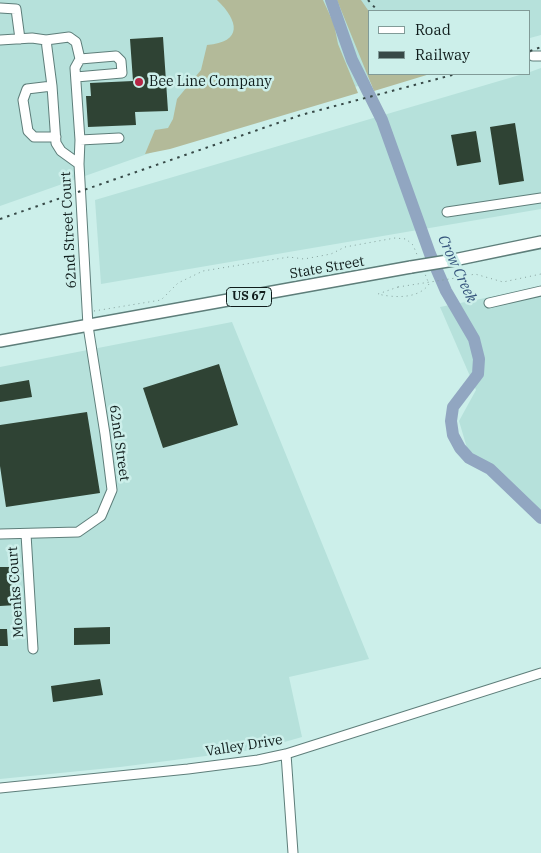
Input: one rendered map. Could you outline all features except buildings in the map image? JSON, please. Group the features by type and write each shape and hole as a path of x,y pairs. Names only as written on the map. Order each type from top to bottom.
{"main road":[{"name":"State Street","path":"0,341 454,260 541,242"}],"street":[{"path":"0,8 16,8 20,39"},
{"path":"0,40 32,38 46,40 69,37 76,42 80,59 75,68 80,140 79,164"},
{"name":"62nd Street Court","path":"46,40 52,86 56,143 61,151 79,164 88,326"},
{"path":"76,76 122,72 122,61 116,56 80,59"},
{"path":"52,86 27,89 23,100 28,131 34,137 56,137"},
{"path":"80,140 119,138"},
{"path":"447,212 541,198"},
{"path":"489,304 541,292"},
{"name":"62nd Street","path":"0,534 78,532 101,516 112,490 88,326"},
{"name":"Moenks Court","path":"26,534 33,649"},
{"name":"Valley Drive","path":"0,788 188,769 258,760 286,754 541,672"},
{"path":"286,754 293,853"}],"path":[{"path":"87,312 161,300 178,283 203,271 289,257 304,259 331,254 345,247 396,238 406,239 413,244 418,265 429,284 425,290 418,293 394,298 378,294 398,287 462,277 475,274 503,282 541,274"}],"shaded area":[{"path":"0,0 240,0 245,44 184,141 0,206"},
{"path":"286,0 541,0 541,35 531,38 531,10 368,10 368,75 397,75 340,91"},
{"path":"541,68 541,209 101,284 95,200 520,75 531,75 531,72"},
{"path":"541,287 541,514 467,448 459,421 476,390 440,307"},
{"path":"232,322 369,659 289,677 302,737 260,749 120,767 0,779 0,367"}],"green space":[{"path":"217,0 323,0 334,24 338,44 358,93 170,149 145,154 155,130 168,128 173,119 177,99 201,70 207,45 227,40 232,35 234,29 230,15"},
{"path":"337,0 361,0 368,10 368,75 427,75 374,91"}],"waterway":[{"name":"Crow Creek","path":"331,0 352,60 382,120 430,254 446,291 474,339 479,359 478,374 453,407 451,421 453,435 460,448 469,458 490,469 541,518"}],"railway":[{"path":"368,0 377,10"},
{"path":"531,51 541,47"},
{"path":"0,219 301,115 452,75"}],"place":[{"name":"Bee Line Company","path":"139,82"}]}
